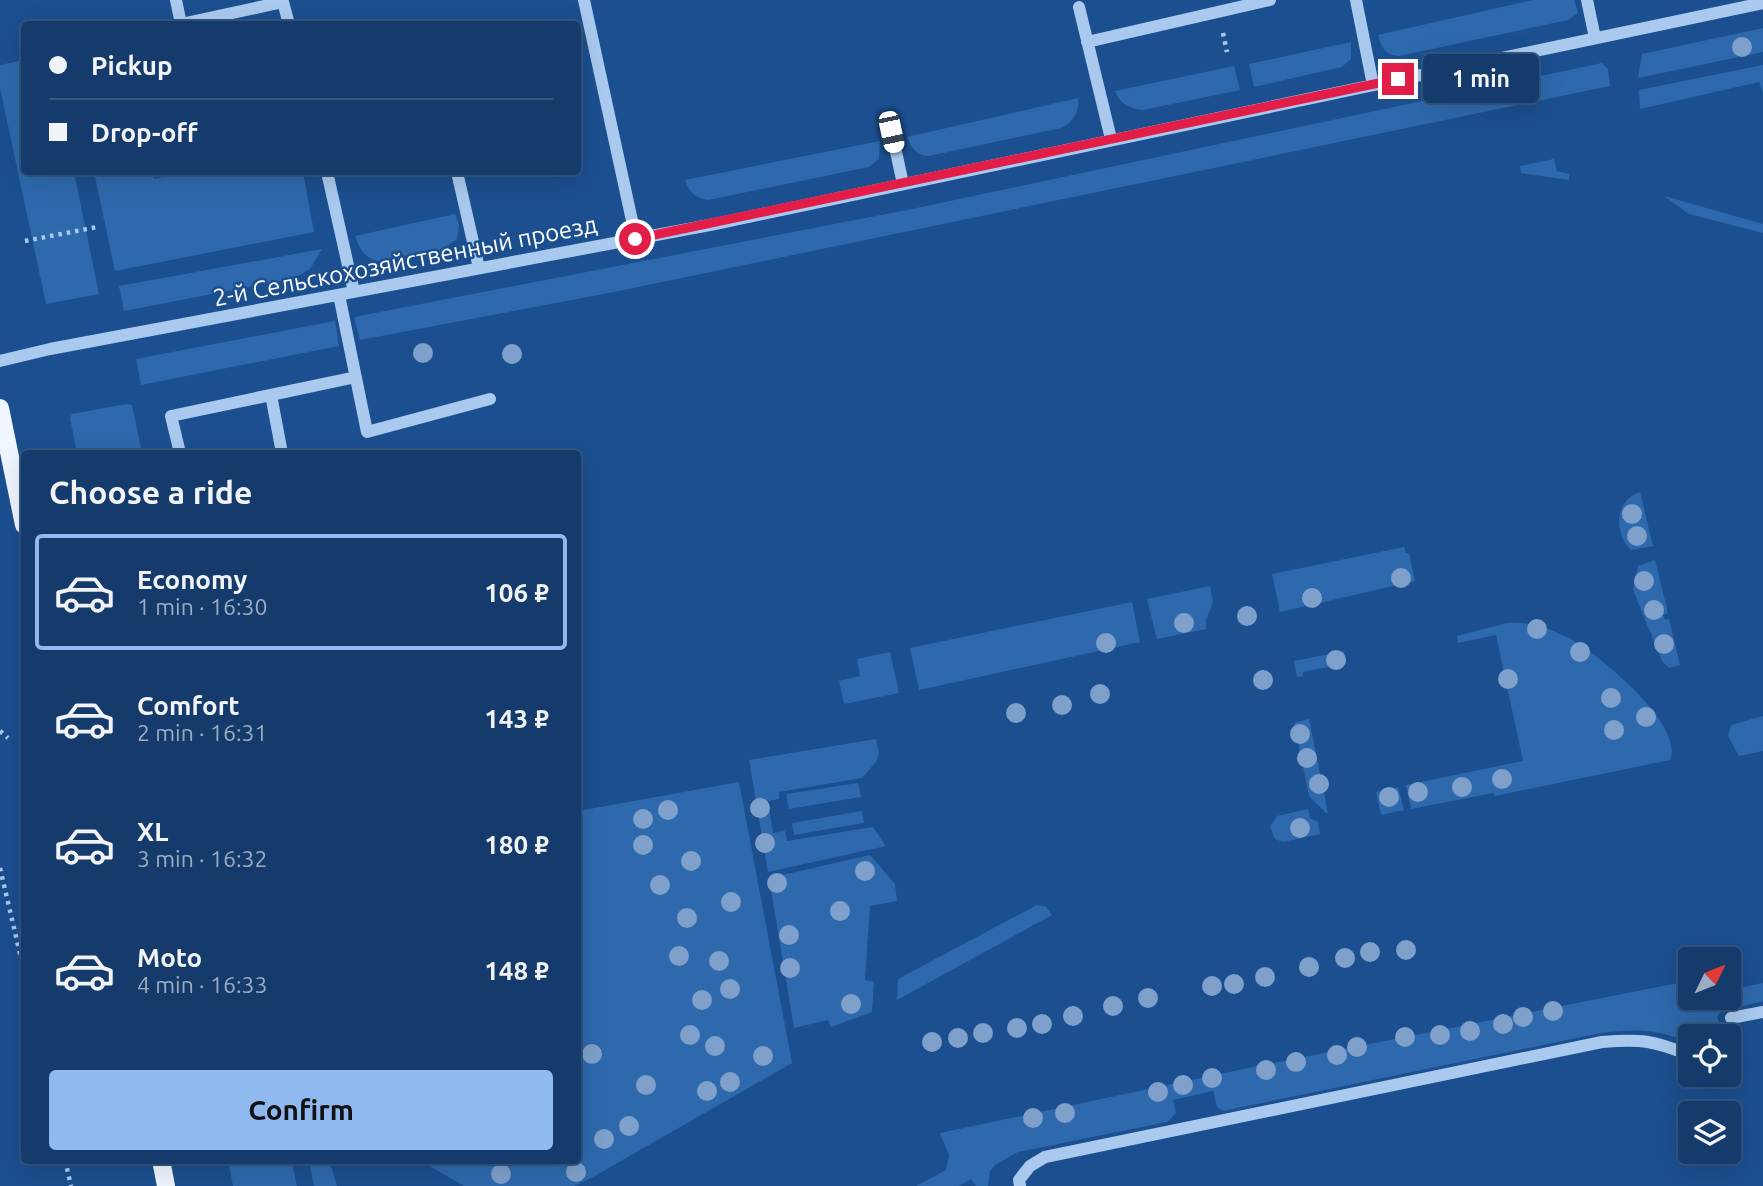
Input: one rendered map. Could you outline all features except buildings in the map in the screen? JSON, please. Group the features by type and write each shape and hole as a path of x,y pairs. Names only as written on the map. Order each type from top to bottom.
{"main road":[{"path":"0,408 21,510"},
{"path":"162,1164 166,1186"}],"street":[{"path":"176,0 180,21"},
{"path":"584,0 635,239"},
{"path":"1087,42 1270,0"},
{"path":"1356,0 1373,85"},
{"path":"1587,0 1595,38"},
{"path":"195,21 283,2 288,21"},
{"name":"2-й Сельскохозяйственный проезд","path":"0,361 50,349 635,239 1763,3"},
{"path":"1079,7 1111,139"},
{"path":"890,124 902,184"},
{"path":"328,175 354,292"},
{"path":"458,175 479,268"},
{"path":"339,295 367,432 490,399"},
{"path":"179,450 171,416 356,377"},
{"path":"271,395 281,450"},
{"path":"1731,1018 1763,1012"},
{"path":"1020,1186 1019,1180 1030,1166 1045,1157 1577,1047 1633,1040 1660,1043 1678,1050"}],"path":[{"path":"25,241 97,228"},
{"path":"0,731 8,738"},
{"path":"0,869 21,958"},
{"path":"66,1164 71,1186"}],"shaded area":[{"path":"1533,0 1574,0 1578,13 1568,20 1399,56 1384,50 1378,35"},
{"path":"1763,28 1763,52 1638,78 1642,54"},
{"path":"1351,42 1351,59 1342,67 1254,87 1249,64"},
{"path":"21,61 21,175 75,175 99,294 46,304 0,88 0,65"},
{"path":"1602,63 1608,69 1610,86 614,292 360,340 354,317 912,209"},
{"path":"1763,65 1763,93 1759,82 1640,109 1639,90"},
{"path":"1234,66 1240,90 1143,110 1126,105 1115,91"},
{"path":"1078,98 1075,116 1061,128 929,156 915,151 907,137"},
{"path":"880,141 879,159 869,167 708,200 693,194 685,180"},
{"path":"1554,159 1557,171 1569,174 1569,180 1521,173 1520,166"},
{"path":"95,175 153,175 154,179 173,175 304,175 314,232 115,271"},
{"path":"1664,196 1763,224 1763,233 1689,214"},
{"path":"455,214 459,225 457,239 441,250 377,261 363,252 355,236"},
{"path":"322,249 310,269 295,278 124,311 119,286"},
{"path":"335,321 339,346 141,385 136,359"},
{"path":"132,405 141,450 76,450 70,418 72,414"},
{"path":"1640,492 1653,546 1631,550 1621,535 1619,518 1626,502"},
{"path":"1404,547 1406,553 1409,553 1415,581 1280,612 1272,574"},
{"path":"1655,560 1668,613 1663,615 1665,620 1669,619 1680,665 1669,668 1662,661 1633,590 1638,566"},
{"path":"1210,586 1213,602 1206,620 1206,629 1157,639 1147,599"},
{"path":"1132,602 1140,642 919,690 910,648"},
{"path":"1507,623 1531,624 1562,634 1618,674 1665,728 1671,745 1670,760 1495,796 1493,793 1411,809 1406,785 1523,761 1496,635 1458,643 1457,636"},
{"path":"1344,651 1346,663 1303,672 1303,676 1297,677 1294,661"},
{"path":"890,652 899,693 844,704 839,681 860,676 857,659"},
{"path":"1763,716 1763,751 1739,756 1728,736 1731,725"},
{"path":"1309,719 1328,813 1309,796 1294,723"},
{"path":"876,739 879,754 876,762 862,778 779,792 779,799 768,801 773,833 785,831 787,841 873,827 886,846 768,872 749,760"},
{"path":"739,782 792,1063 574,1186 464,1186 426,1164 581,1164 581,810"},
{"path":"858,783 861,797 789,809 786,794"},
{"path":"1398,787 1404,810 1381,815 1376,792"},
{"path":"1308,809 1310,818 1318,822 1320,834 1283,842 1275,839 1270,827 1277,816"},
{"path":"862,811 864,823 794,835 792,823"},
{"path":"870,855 895,884 897,901 870,906 865,980 874,982 872,1012 831,1027 828,1020 794,1028 769,878"},
{"path":"1037,905 1046,907 1052,915 897,1000 898,979"},
{"path":"1678,983 1678,1010 1728,1010 1720,1012 1717,1017 1720,1024 1678,1024 1678,1039 1647,1031 1601,1033 1223,1111 1217,1107 1213,1091 1173,1100 1176,1113 1167,1122 1018,1152 995,1165 990,1171 988,1186 976,1186 971,1179 959,1186 916,1186 946,1170 949,1155 940,1133 1253,1067"},
{"path":"1763,983 1763,1001 1741,1007 1741,988"},
{"path":"229,1164 292,1164 297,1186 233,1186"},
{"path":"310,1164 330,1164 337,1186 314,1186"}],"route":[{"path":"635,239 1398,79"}]}
